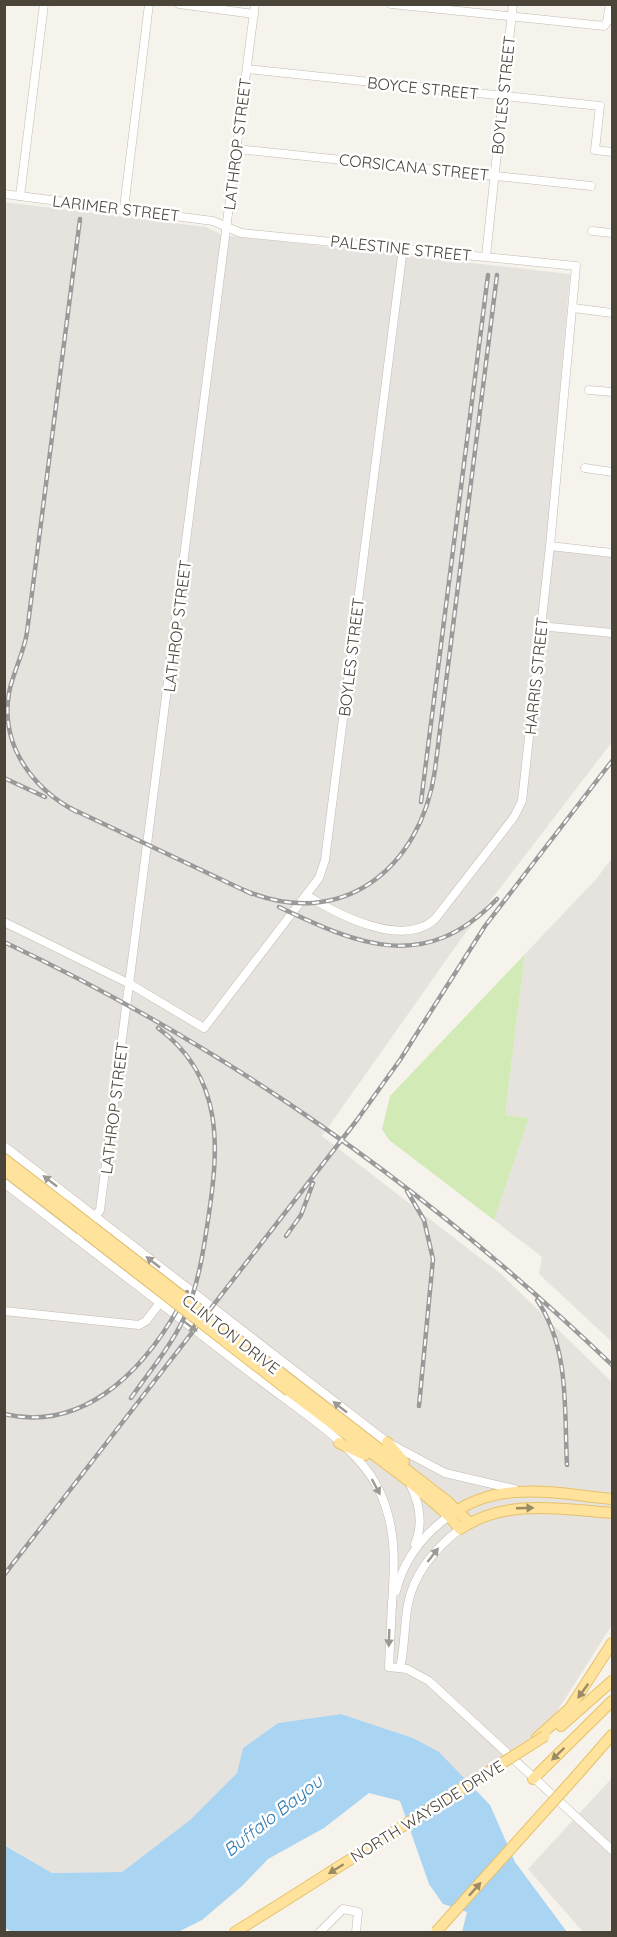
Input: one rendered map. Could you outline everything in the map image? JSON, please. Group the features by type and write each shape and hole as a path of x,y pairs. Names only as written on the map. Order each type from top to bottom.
{"main road":[{"name":"CLINTON DRIVE","path":"4,1159 61,1209"},
{"name":"CLINTON DRIVE","path":"4,1170 61,1209 292,1387 423,1482 465,1526"},
{"name":"CLINTON DRIVE","path":"292,1387 394,1471 453,1513"},
{"path":"387,1442 423,1482"},
{"path":"339,1443 394,1471"},
{"path":"453,1513 489,1495 534,1491 612,1499"},
{"path":"546,1508 548,1492"},
{"path":"465,1526 482,1516 507,1510 546,1508 612,1513"},
{"path":"545,1734 570,1708 612,1644"},
{"name":"NORTH WAYSIDE DRIVE","path":"235,1932 517,1754 583,1709 612,1681"},
{"path":"533,1779 612,1701"},
{"path":"436,1932 612,1736"},
{"path":"588,1764 612,1743"}],"street":[{"path":"20,196 44,4"},
{"path":"124,208 149,4"},
{"path":"178,4 254,14"},
{"name":"LATHROP STREET","path":"78,1239 100,1210 255,4"},
{"path":"391,4 604,26 607,22 610,4"},
{"name":"BOYLES STREET","path":"486,256 513,4"},
{"name":"BOYCE STREET","path":"247,69 600,106 595,150 612,152"},
{"name":"CORSICANA STREET","path":"237,149 591,186"},
{"name":"LARIMER STREET","path":"4,194 213,221 227,227"},
{"name":"PALESTINE STREET","path":"227,227 241,233 576,266"},
{"path":"592,231 612,233"},
{"name":"BOYLES STREET","path":"130,984 204,1028 319,878 325,860 403,248"},
{"name":"HARRIS STREET","path":"306,895 343,916 372,926 410,930 425,927 435,919 520,807 550,546 576,266"},
{"path":"573,309 612,313"},
{"path":"589,390 612,392"},
{"path":"585,468 612,472"},
{"path":"550,546 612,553"},
{"path":"540,626 612,633"},
{"path":"4,922 130,984"},
{"path":"4,1146 387,1442 422,1463 456,1477 498,1487 534,1491"},
{"path":"4,1183 339,1443 365,1468 376,1484 386,1509 395,1551 389,1667 411,1671 429,1681 612,1850"},
{"path":"4,1311 139,1325 146,1321 177,1280"},
{"path":"392,1605 397,1586 417,1539 419,1510 410,1482"},
{"path":"412,1553 424,1537 453,1513"},
{"path":"400,1668 409,1601 414,1588 431,1557 465,1526"},
{"path":"320,1932 343,1909 358,1912 356,1932"}],"shaded area":[{"path":"4,202 206,227 222,235 570,274 546,550 612,557 612,742 461,939 322,1136 501,1274 612,1382 612,1625 547,1727 466,1780 413,1738 341,1714 278,1723 243,1748 237,1773 190,1820 122,1872 52,1873 5,1845"},
{"path":"612,858 612,1342 539,1274 542,1257 494,1220 529,1118 505,1115 525,954 597,878"},
{"path":"612,1778 612,1932 583,1932 528,1869"}],"green space":[{"path":"525,954 505,1115 529,1118 494,1220 389,1140 382,1129 390,1096"}],"water":[{"name":"Buffalo Bayou","path":"341,1714 413,1738 439,1752 490,1805 515,1862 567,1932 462,1932 467,1912 443,1904 429,1884 400,1801 369,1793 324,1828 268,1859 242,1886 202,1920 178,1932 12,1932 5,1928 4,1845 52,1873 122,1872 190,1820 237,1773 243,1748 278,1723"}],"railway":[{"path":"77,812 47,791 23,764 10,731 8,712 9,693 27,632 80,219"},
{"path":"421,802 488,275"},
{"path":"244,890 279,901 313,903 343,897 371,883 394,863 413,836 427,805 435,770 497,275"},
{"path":"4,1575 357,1120 400,1060 485,926 612,761"},
{"path":"4,778 45,797"},
{"path":"70,808 252,894"},
{"path":"279,907 308,921 364,941 391,945 417,945 444,937 470,922 497,899"},
{"path":"4,942 88,984 169,1029 249,1077 326,1129 400,1183 473,1241 612,1365"},
{"path":"131,1398 173,1339 189,1306 202,1258 214,1167 215,1141 206,1092 196,1069 180,1047 158,1028"},
{"path":"286,1236 301,1215 313,1183"},
{"path":"407,1191 424,1220 433,1259 419,1406"},
{"path":"4,1414 35,1417 64,1413 90,1402 115,1386 156,1343 187,1292"},
{"path":"537,1300 548,1319 560,1359 565,1401 567,1465"}]}
